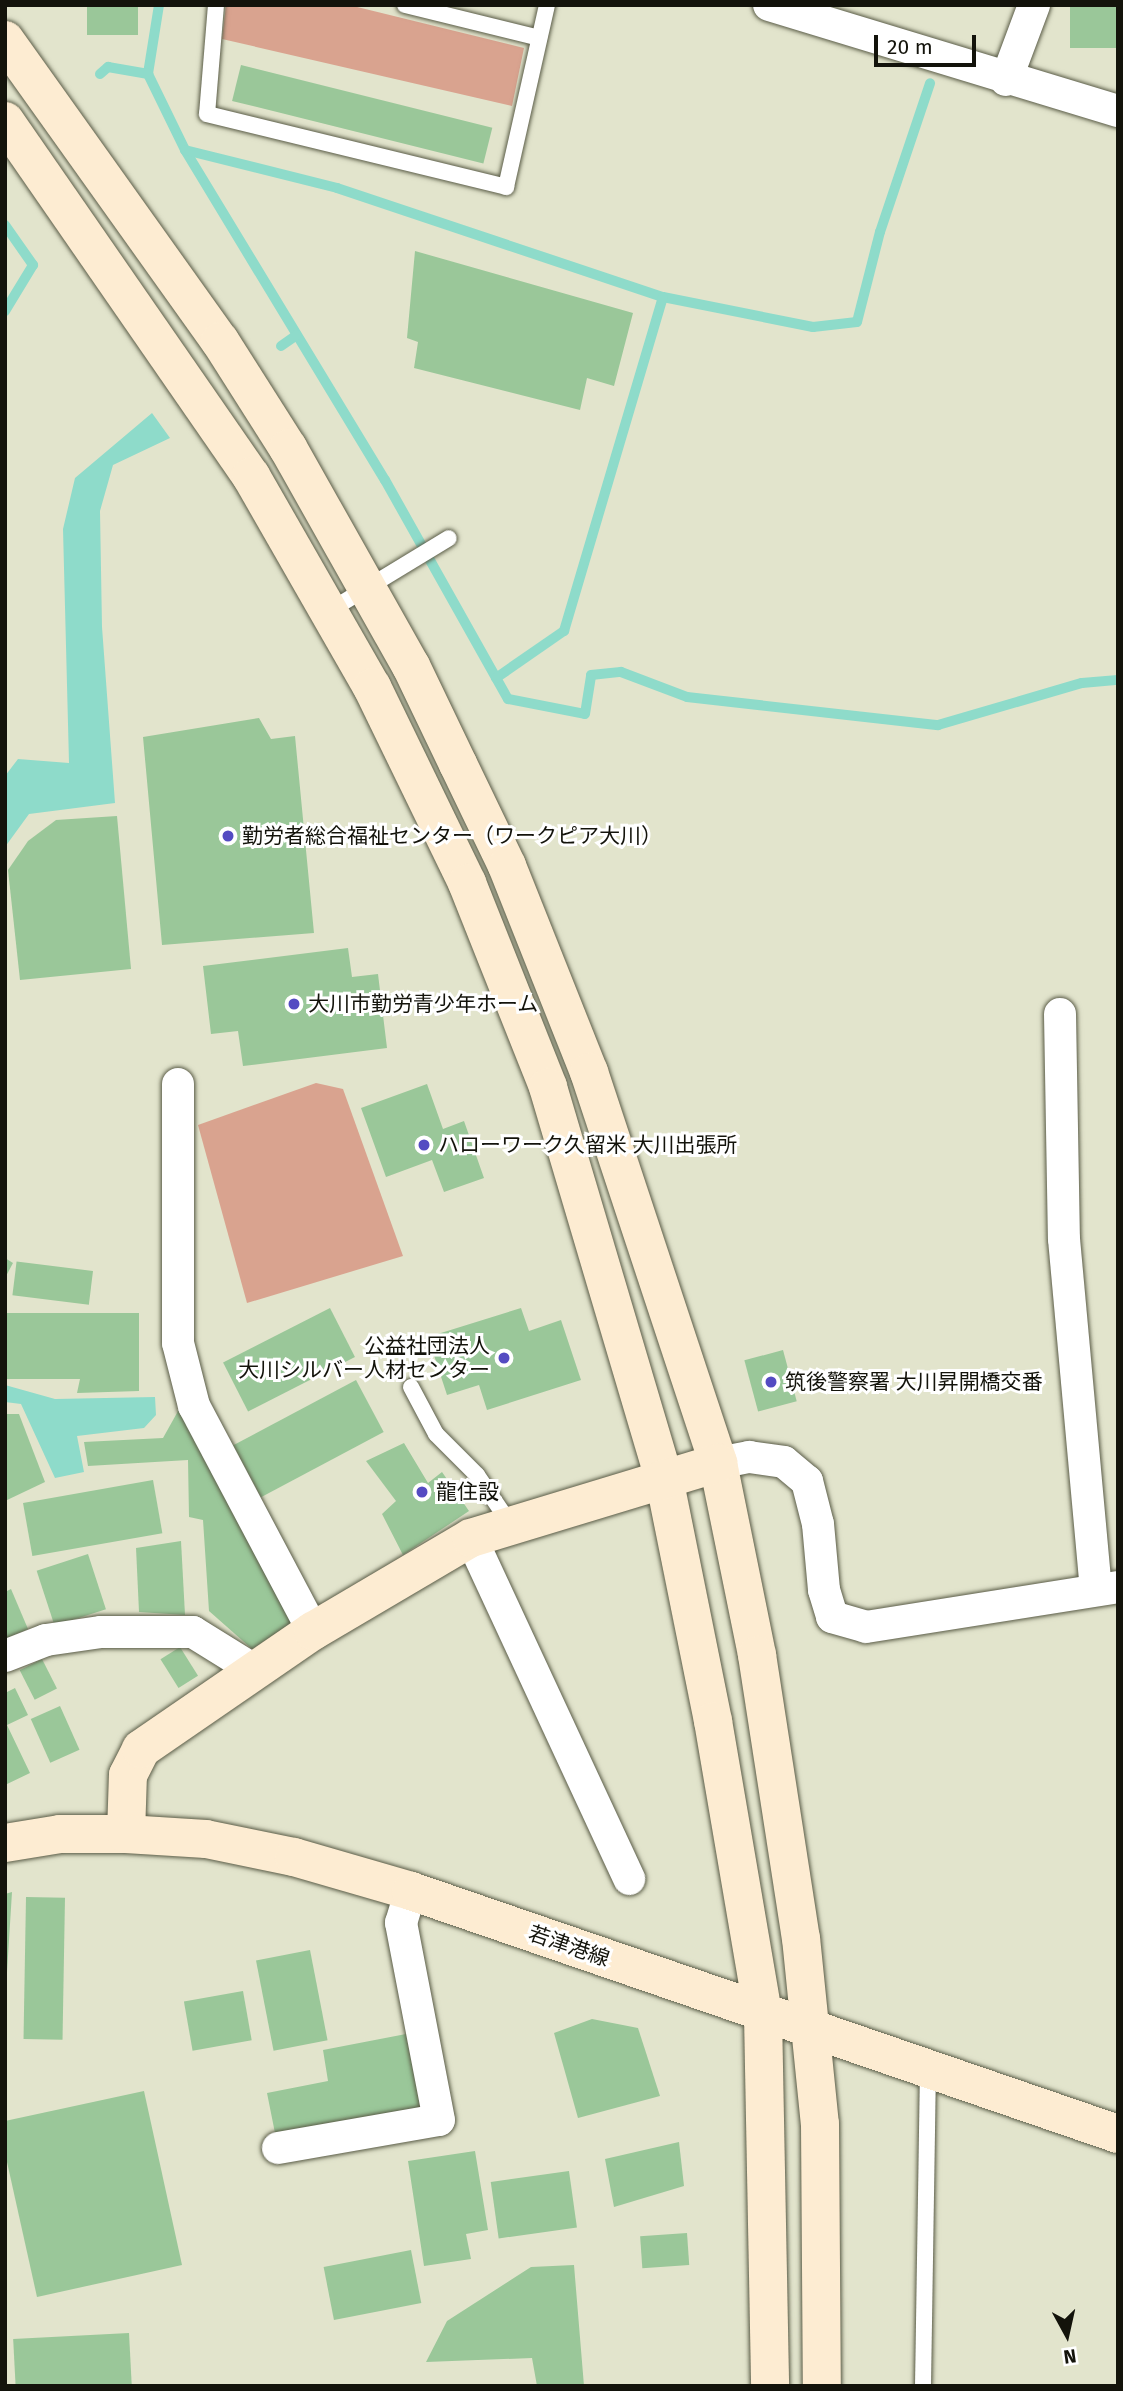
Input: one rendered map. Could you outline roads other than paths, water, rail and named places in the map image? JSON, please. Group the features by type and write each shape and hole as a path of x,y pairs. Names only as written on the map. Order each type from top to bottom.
{"street":[{"path":"769,5 1006,80 1118,111"},
{"path":"1006,80 1034,5"},
{"path":"5,40 219,341 288,448 411,666 507,866 589,1072 718,1463 783,1816 820,2124 822,2386"},
{"path":"5,121 183,371 251,476 372,687 467,883 548,1087 664,1478 713,1721 763,2015 770,2386"},
{"path":"126,1834 128,1775 141,1749 313,1631 471,1538 718,1463 749,1457 784,1462 807,1481 818,1524 824,1591 832,1617 866,1627 1107,1589 1064,1239 1060,1014"},
{"path":"178,1083 178,1343 194,1406 313,1631"},
{"path":"471,1538 629,1879"},
{"path":"5,1656 46,1640 101,1632 192,1632 256,1671"},
{"name":"若津港線","path":"5,1843 60,1834 126,1834 206,1839 294,1857 411,1891 763,2015 808,2027 1118,2134"},
{"path":"278,2148 439,2120 401,1923 411,1891"}],"lane":[{"path":"216,5 207,114 506,187 547,5"},
{"path":"405,5 539,38"},
{"path":"329,611 365,586 442,542"},
{"path":"411,1387 436,1434 477,1475 511,1525"},
{"path":"923,2386 928,2070"}],"water":[{"path":"152,413 170,438 113,465 100,511 102,627 115,803 29,814 5,847 5,776 18,759 69,763 63,529 75,478"},
{"path":"5,1385 55,1399 155,1397 156,1415 144,1428 77,1436 84,1472 55,1478 21,1404 5,1402"}],"waterway":[{"path":"159,5 148,74 185,150 385,480 508,699 585,714 591,675 621,672 687,697 938,725 1082,683 1118,680"},
{"path":"100,74 108,67 148,74"},
{"path":"185,150 337,188 663,297 813,327 857,322 880,232 930,83"},
{"path":"5,225 33,265 5,311"},
{"path":"496,678 564,631 663,297"},
{"path":"281,346 297,335"}],"place":[{"name":"勤労者総合福祉センター（ワークピア大川）","path":"228,836"},
{"name":"大川市勤労青少年ホーム","path":"294,1004"},
{"name":"ハローワーク久留米 大川出張所","path":"424,1145"},
{"name":"公益社団法人 大川シルバー人材センター","path":"504,1358"},
{"name":"筑後警察署 大川昇開橋交番","path":"771,1382"},
{"name":"龍住設","path":"422,1492"}]}
